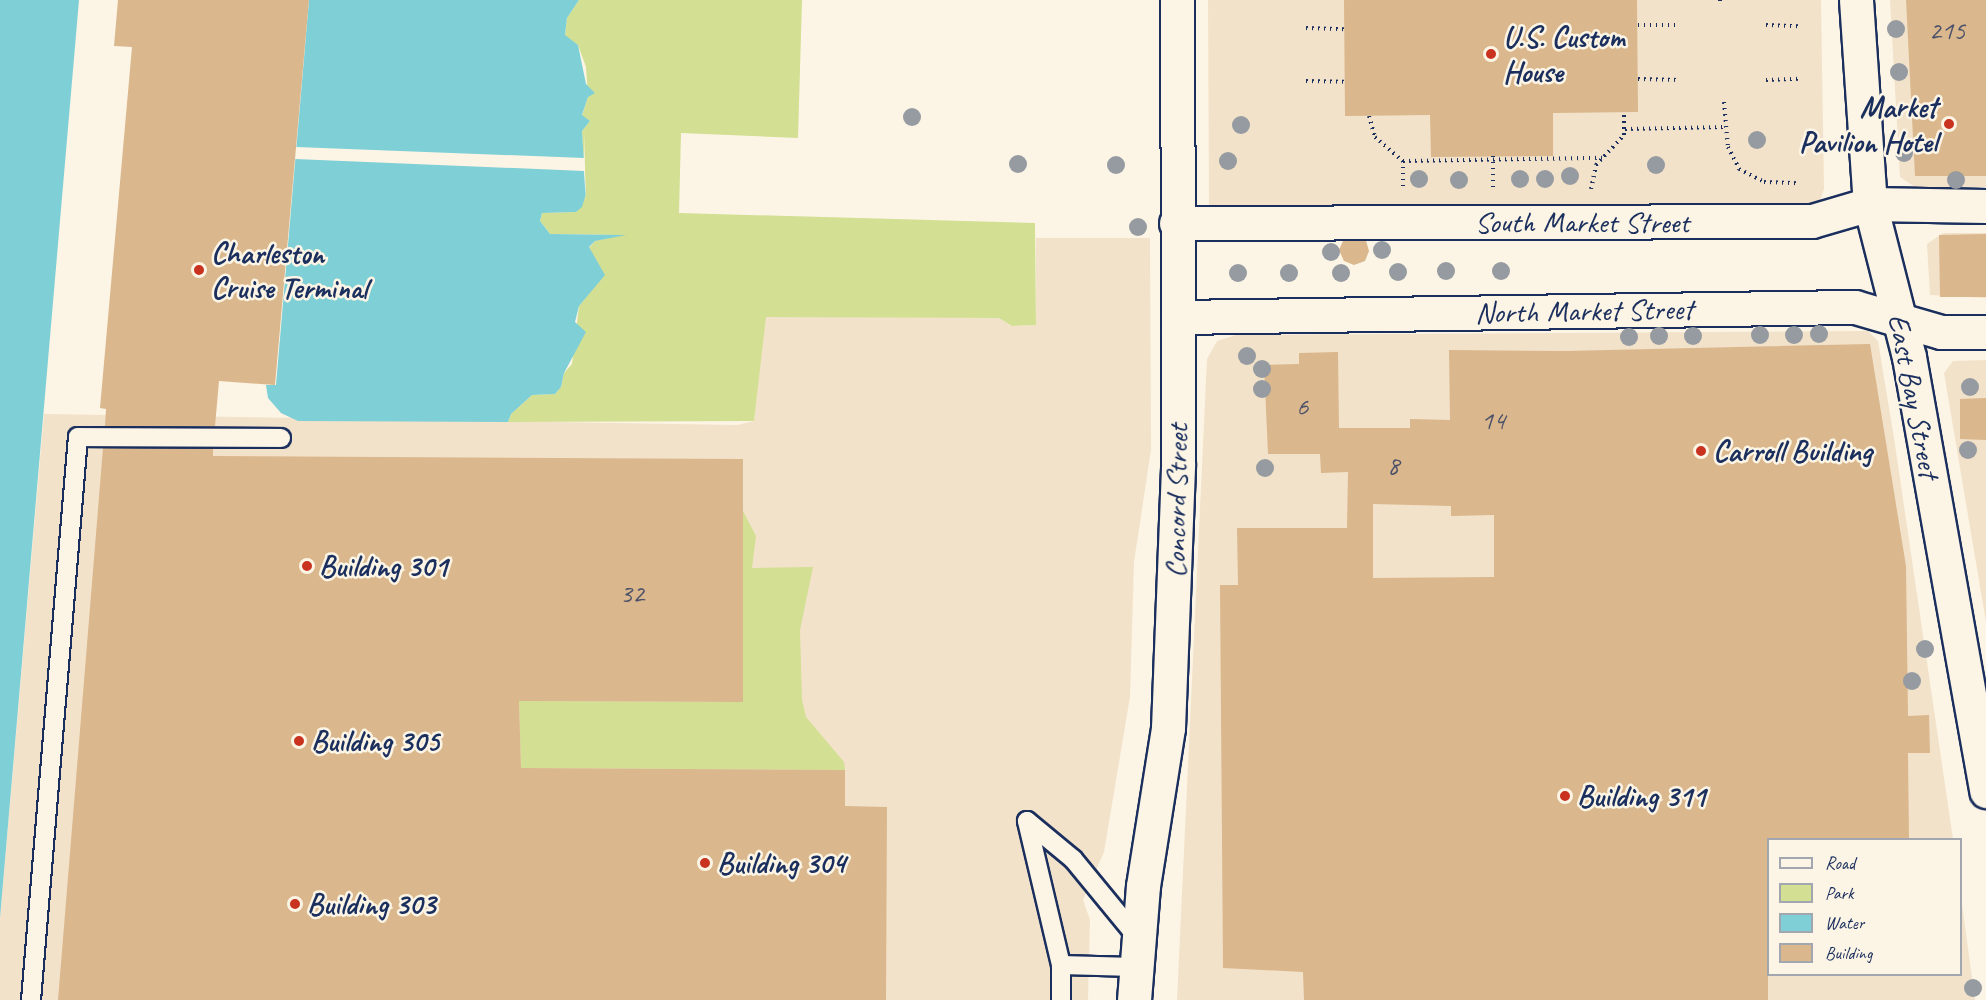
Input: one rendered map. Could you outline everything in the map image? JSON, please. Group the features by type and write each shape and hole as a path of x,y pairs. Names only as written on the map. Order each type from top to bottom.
{"street":[{"name":"Concord Street","path":"1134,1000 1136,952 1168,728 1178,472 1177,0"},
{"name":"East Bay Street","path":"1856,0 1870,204 1901,320 1982,742 1986,790"},
{"name":"South Market Street","path":"1176,223 1812,221 1870,204 1986,206"},
{"name":"North Market Street","path":"1178,318 1855,307 1941,332 1986,332"}],"lane":[{"path":"31,1000 78,437 281,438"},
{"path":"1061,965 1136,952 1073,859 1027,821 1061,965 1061,1000"}],"path":[{"path":"1638,25 1680,25"},
{"path":"1766,25 1799,26"},
{"path":"1306,28 1344,29"},
{"path":"1638,79 1680,80"},
{"path":"1766,80 1799,80"},
{"path":"1306,81 1345,82"},
{"path":"1724,102 1724,127 1732,160 1745,174 1764,182 1799,183"},
{"path":"1590,198 1593,175 1602,159 1621,142 1625,129 1624,112"},
{"path":"1370,116 1375,137 1403,161 1493,158 1602,159"},
{"path":"1625,129 1724,127"},
{"path":"1493,158 1493,199"},
{"path":"1403,161 1403,193"}],"shaded area":[{"path":"1208,0 1821,0 1824,189 1817,205 1209,208"},
{"path":"1890,0 1986,0 1986,187 1915,187 1900,177"},
{"path":"1943,233 1986,233 1986,298 1930,295 1927,244"},
{"path":"1036,238 1150,238 1151,450 1134,562 1130,697 1104,852 1083,900 1090,920 1088,1000 0,1000 0,918 44,414 737,425 754,421 765,316 999,318 1012,326 1036,325"},
{"path":"1868,331 1878,341 1953,838 1767,838 1767,976 1962,976 1962,904 1975,1000 1177,1000 1207,359 1217,341 1236,335"},
{"path":"1986,360 1986,622 1944,373 1953,361"}],"green space":[{"path":"579,0 802,0 798,138 681,133 679,213 1035,223 1036,325 1012,326 999,318 766,317 754,421 508,422 511,414 532,395 555,394 561,387 564,373 572,364 579,306 604,275 589,248 595,241 622,235 550,234 540,221 542,213 576,212 586,194 582,131 590,121 582,116 588,97 586,67 578,45 565,36 567,18"},
{"path":"743,511 756,536 752,568 813,567 800,630 802,700 806,717 844,762 845,770 521,768 519,701 743,702"}],"water":[{"path":"0,0 79,0 0,918"},
{"path":"309,0 579,0 567,18 565,35 578,45 586,84 595,93 588,97 582,115 590,121 582,131 586,194 582,207 576,212 542,213 540,221 550,234 626,235 595,241 589,247 605,275 579,306 575,322 586,332 564,373 561,387 555,394 532,395 511,414 508,422 298,421 281,413 268,398 266,385 276,385"}],"pier":[{"path":"584,130 586,204 584,171 295,159 296,147 584,158"}],"building":[{"name":"Charleston Cruise Terminal","path":"118,0 309,0 275,385 219,381 215,426 105,426 106,409 100,408 132,47 114,46"},
{"name":"U.S. Custom House","path":"1344,0 1637,0 1638,112 1553,113 1553,156 1431,157 1430,115 1345,116"},
{"path":"1906,0 1986,0 1986,176 1915,176"},
{"path":"1986,234 1986,297 1940,297 1939,235"},
{"path":"1343,241 1366,241 1369,251 1365,261 1354,265 1344,261 1339,250"},
{"name":"Building 311","path":"1870,344 1906,566 1908,716 1929,715 1930,753 1908,753 1909,838 1767,838 1768,1000 1304,1000 1303,972 1223,968 1220,585 1238,585 1237,528 1347,528 1348,472 1321,473 1320,454 1268,454 1264,365 1299,364 1299,353 1338,352 1339,428 1410,428 1410,419 1450,420 1449,350 1566,351","holes":["1373,504 1451,506 1451,516 1494,515 1494,577 1373,578"]},
{"path":"1986,398 1986,440 1960,439 1960,399"},
{"path":"103,448 213,449 213,456 743,459 743,702 519,701 521,768 845,770 845,806 887,807 886,1000 58,1000"}],"place":[{"name":"U.S. Custom House","path":"1491,54"},
{"name":"Market Pavilion Hotel","path":"1949,124"},
{"name":"Charleston Cruise Terminal","path":"199,270"},
{"name":"Carroll Building","path":"1701,451"},
{"name":"Building 301","path":"307,566"},
{"name":"Building 305","path":"299,741"},
{"name":"Building 311","path":"1565,796"},
{"name":"Building 304","path":"705,863"},
{"name":"Building 303","path":"295,904"}]}
